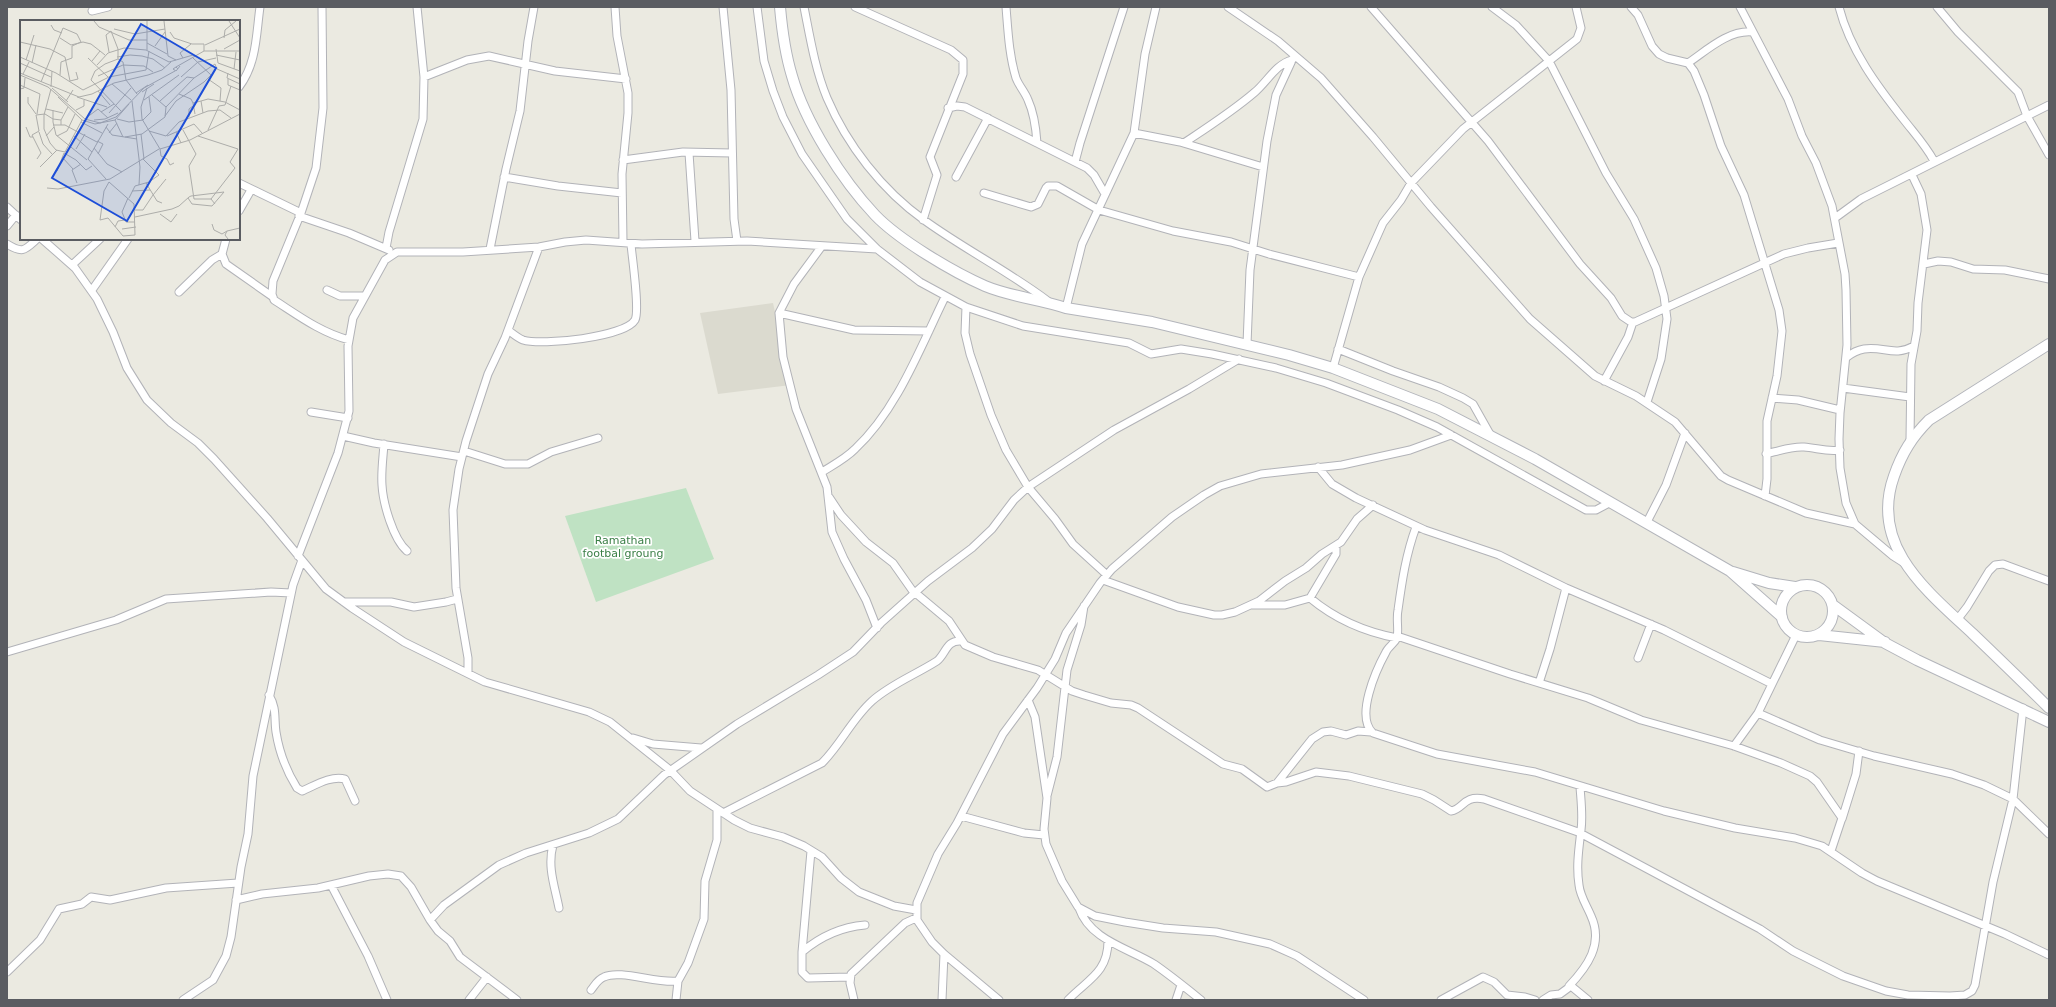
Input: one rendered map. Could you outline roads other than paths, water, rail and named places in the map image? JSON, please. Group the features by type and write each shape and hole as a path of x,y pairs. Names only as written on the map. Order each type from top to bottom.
{"main road":[{"path":"780,7 784,40 792,77 806,110 836,165 876,216 902,238 956,271 985,286 1020,297 1049,302 1066,308 1152,322 1247,344 1333,368 1438,409 1491,436 1611,502 1730,571 1782,617 1787,628 1796,635 1808,637 1819,635 1885,642"},
{"path":"2049,344 1929,420 1910,440 1899,463 1892,480 1888,497 1887,514 1893,543 1904,564 1957,620 2049,708"},
{"path":"1730,571 1769,583 1794,587 1807,585 1818,588 1828,595 1834,611 1831,622 1819,635"},
{"path":"1782,617 1782,606 1784,599 1794,587"},
{"path":"1832,605 1885,642 1918,660 2023,708 2049,722"}],"street":[{"path":"92,11 108,7"},
{"path":"240,85 246,76 254,54 260,7"},
{"path":"322,7 324,108 321,140 312,184 273,281 273,296 274,300 312,326 331,335 349,340"},
{"path":"386,248 389,232 421,126 425,96 417,7"},
{"path":"490,249 504,177 520,111 528,41 534,7"},
{"path":"615,7 617,36 626,79 628,112 623,160 623,242"},
{"path":"723,7 730,90 734,219 737,241"},
{"path":"757,7 764,61 773,91 783,117 802,154 824,188 847,218 877,249 920,282 945,297 966,307 1023,326 1129,343 1151,354 1185,349 1239,359 1326,383 1398,410 1451,435 1586,510 1596,510 1611,502"},
{"path":"804,7 812,48 827,98 849,140 891,192 923,220 1013,276 1049,302"},
{"path":"855,7 960,56 964,65 963,74 948,108 930,157 937,175 923,220"},
{"path":"1006,7 1008,41 1014,69 1017,81 1030,106 1036,130 1037,143"},
{"path":"1075,162 1124,7"},
{"path":"1066,308 1080,250 1134,133 1145,54 1156,7"},
{"path":"1228,7 1269,34 1293,58 1321,78 1525,314 1581,365 1604,381 1647,402 1675,422 1721,476 1806,513 1855,524 1904,564"},
{"path":"1371,7 1503,160 1580,264 1611,298 1622,316 1633,322"},
{"path":"1492,7 1516,25 1549,61 1606,173 1634,219 1656,268 1666,308 1666,333 1661,359 1647,402"},
{"path":"1333,368 1359,276 1383,223 1401,200 1411,183 1471,123 1549,61 1572,45 1579,37 1582,28 1576,7"},
{"path":"1632,7 1638,15 1652,46 1659,54 1688,64 1694,71 1721,146 1744,195 1782,323 1777,376 1767,421 1767,479 1765,496"},
{"path":"1740,7 1795,114 1802,136 1826,186 1835,218 1838,243 1845,274 1847,357 1840,410 1840,450 1844,495 1855,524"},
{"path":"1839,7 1848,34 1870,75 1920,139 1934,161"},
{"path":"1937,7 1958,32 2013,86 2021,98 2027,116 2049,155"},
{"path":"1688,64 1733,35 1743,31 1752,32"},
{"path":"424,77 453,65 480,57 499,57 526,66 626,79"},
{"path":"1184,143 1218,121 1255,92 1282,64 1293,58"},
{"path":"1247,344 1249,285 1263,167 1273,104 1293,58"},
{"path":"957,89 958,97 965,107"},
{"path":"1835,218 1857,201 1912,175 1934,161 2049,105"},
{"path":"948,108 965,107 1075,162 1092,172 1105,194"},
{"path":"956,176 988,118"},
{"path":"1134,133 1153,135 1184,143 1263,167"},
{"path":"623,160 690,153 732,153"},
{"path":"690,153 695,241"},
{"path":"1910,440 1911,364 1918,331 1918,303 1924,264 1926,218 1921,194 1912,175"},
{"path":"504,177 558,186 622,193"},
{"path":"240,184 300,215 349,233 395,253"},
{"path":"984,193 1031,207 1038,204 1048,186 1057,186 1099,210 1172,230 1231,242 1253,250 1359,276"},
{"path":"240,210 251,190"},
{"path":"7,207 18,217 7,226"},
{"path":"7,244 19,251 24,250 36,240"},
{"path":"43,240 72,265 92,290 108,320 127,368 147,400 171,424 198,443 214,458 326,589 404,642 468,673 502,688 588,712 610,722 670,770 690,791 720,811 750,828 783,837 812,851 822,857 842,878 859,892 894,906 916,910"},
{"path":"72,265 99,240"},
{"path":"92,290 127,240"},
{"path":"226,240 222,254 226,264 273,296"},
{"path":"183,1000 209,984 219,971 226,956 231,937 238,883 248,834 253,776 291,593 300,558 336,459 348,418 349,340 352,318 385,260 395,253 405,250 437,253 539,247 586,240 623,242 631,244 737,241 877,249"},
{"path":"1604,381 1628,337 1633,322 1744,273 1764,262 1808,248 1838,243"},
{"path":"508,330 522,340 549,343 568,342 621,329 632,323 636,318 637,307 631,244"},
{"path":"822,246 794,284 779,313 783,357 794,399 808,440 822,472 829,497 832,532 844,560 866,600 876,628"},
{"path":"468,673 468,658 457,599 453,510 463,454 488,374 508,330 539,247"},
{"path":"179,292 212,260 222,254"},
{"path":"1924,264 1938,261 1951,262 1973,269 1998,269 2049,279"},
{"path":"327,290 340,296 365,296"},
{"path":"822,472 854,450 877,425 914,363 945,297"},
{"path":"966,307 965,329 970,354 1000,436 1028,487 1055,519 1073,544 1105,577 1178,607 1222,615 1235,612 1251,605 1306,568 1322,554 1336,546 1345,539 1357,519 1373,505"},
{"path":"779,313 854,330 929,331"},
{"path":"1847,357 1864,349 1893,352 1914,346"},
{"path":"1338,349 1400,374 1439,387 1463,398 1473,404 1491,436"},
{"path":"430,920 444,905 499,865 526,853 589,834 609,825 624,814 670,770 701,748 859,648 876,628 916,594 932,578 972,548 992,528 1014,500 1028,487 1109,432 1190,389 1239,359"},
{"path":"1843,388 1910,396"},
{"path":"1772,398 1798,400 1840,410"},
{"path":"311,412 348,418"},
{"path":"1647,522 1666,485 1685,433"},
{"path":"999,1000 944,954 924,933 916,918 919,896 938,854 961,816 1003,734 1055,659 1066,633 1084,605 1105,577 1172,517 1204,495 1228,483 1261,474 1342,465 1410,450 1451,435"},
{"path":"343,436 384,444 463,454 505,464 528,464 551,452 598,438"},
{"path":"384,444 382,486 386,507 396,537 401,545 407,550"},
{"path":"1766,454 1804,447 1828,451 1840,450"},
{"path":"1318,467 1332,484 1356,498 1416,526 1500,555 1566,588 1651,624 1772,684"},
{"path":"829,497 841,515 866,542 893,563 908,586 949,621 961,641 968,647 987,655 1045,673 1066,687 1104,701 1138,708 1223,764 1244,770 1267,787 1316,772 1349,776 1422,794 1451,811 1454,811 1468,800 1475,798 1484,799 1561,825 1581,834 1747,922 1793,951 1818,964 1843,976 1897,996 1950,996 1965,995 1972,991 1993,882 2013,800 2023,708"},
{"path":"1371,732 1367,720 1368,698 1386,651 1397,637 1398,611 1406,560 1416,526"},
{"path":"1251,605 1285,605 1310,598 1336,554 1336,546"},
{"path":"1957,620 1967,608 1989,571 1995,565 2003,564 2049,581"},
{"path":"1539,683 1550,649 1566,588"},
{"path":"7,652 116,620 166,600 271,592 291,593"},
{"path":"1310,598 1326,610 1372,633 1397,637 1588,698 1641,720 1734,746 1781,763 1810,776 1817,782 1842,819"},
{"path":"344,602 391,602 414,607 457,599"},
{"path":"1084,605 1081,625 1068,665 1066,687 1060,717 1057,757 1047,798 1044,835 1062,881 1086,922 1108,941 1155,965 1201,1000"},
{"path":"1638,658 1651,624"},
{"path":"1734,746 1758,713 1796,635"},
{"path":"720,811 822,763 834,751 849,728 871,702 897,683 938,660 949,644 961,641"},
{"path":"269,695 275,708 278,744 297,788 302,791 324,782 340,778 345,779 355,802"},
{"path":"1028,700 1035,717 1047,798"},
{"path":"1758,713 1809,736 1859,752 1952,774 1984,785 2013,800 2049,834"},
{"path":"1277,783 1312,739 1323,732 1331,731 1346,735 1358,731 1371,732 1382,738 1437,754 1535,772 1580,787 1735,828 1795,838 1822,846 1862,873 1877,881 1985,925 2049,955"},
{"path":"630,737 652,744 701,748"},
{"path":"1831,851 1856,774 1859,752"},
{"path":"1543,1000 1551,995 1560,994 1569,986 1586,967 1596,945 1592,918 1580,894 1578,884 1577,866 1581,834 1580,787"},
{"path":"676,1000 678,981 688,963 704,919 705,881 717,840 720,811"},
{"path":"961,816 1024,833 1044,835"},
{"path":"553,845 550,860 551,873 559,908"},
{"path":"812,851 802,952 802,972 808,978 850,978"},
{"path":"236,900 262,894 318,888 369,876 388,874 401,876 411,887 438,931 450,941 460,957 517,1000"},
{"path":"7,972 40,940 57,912 64,907 82,904 91,897 110,900 166,888 238,883"},
{"path":"331,885 368,956 387,1000"},
{"path":"1078,907 1095,916 1125,922 1163,928 1216,932 1270,944 1297,956 1364,1000"},
{"path":"854,1000 850,978 851,974 905,923 916,918"},
{"path":"802,952 818,939 844,927 865,925"},
{"path":"1068,1000 1100,970 1106,957 1108,941"},
{"path":"942,1000 944,954"},
{"path":"591,990 598,981 609,975 668,982 678,981"},
{"path":"469,1000 487,977"},
{"path":"1441,1000 1483,977 1494,982 1507,995 1535,1000"},
{"path":"1176,1000 1181,985"},
{"path":"1569,986 1588,1000"}],"park label":[{"name":"Ramathan footbal groung","path":"623,546"}]}
